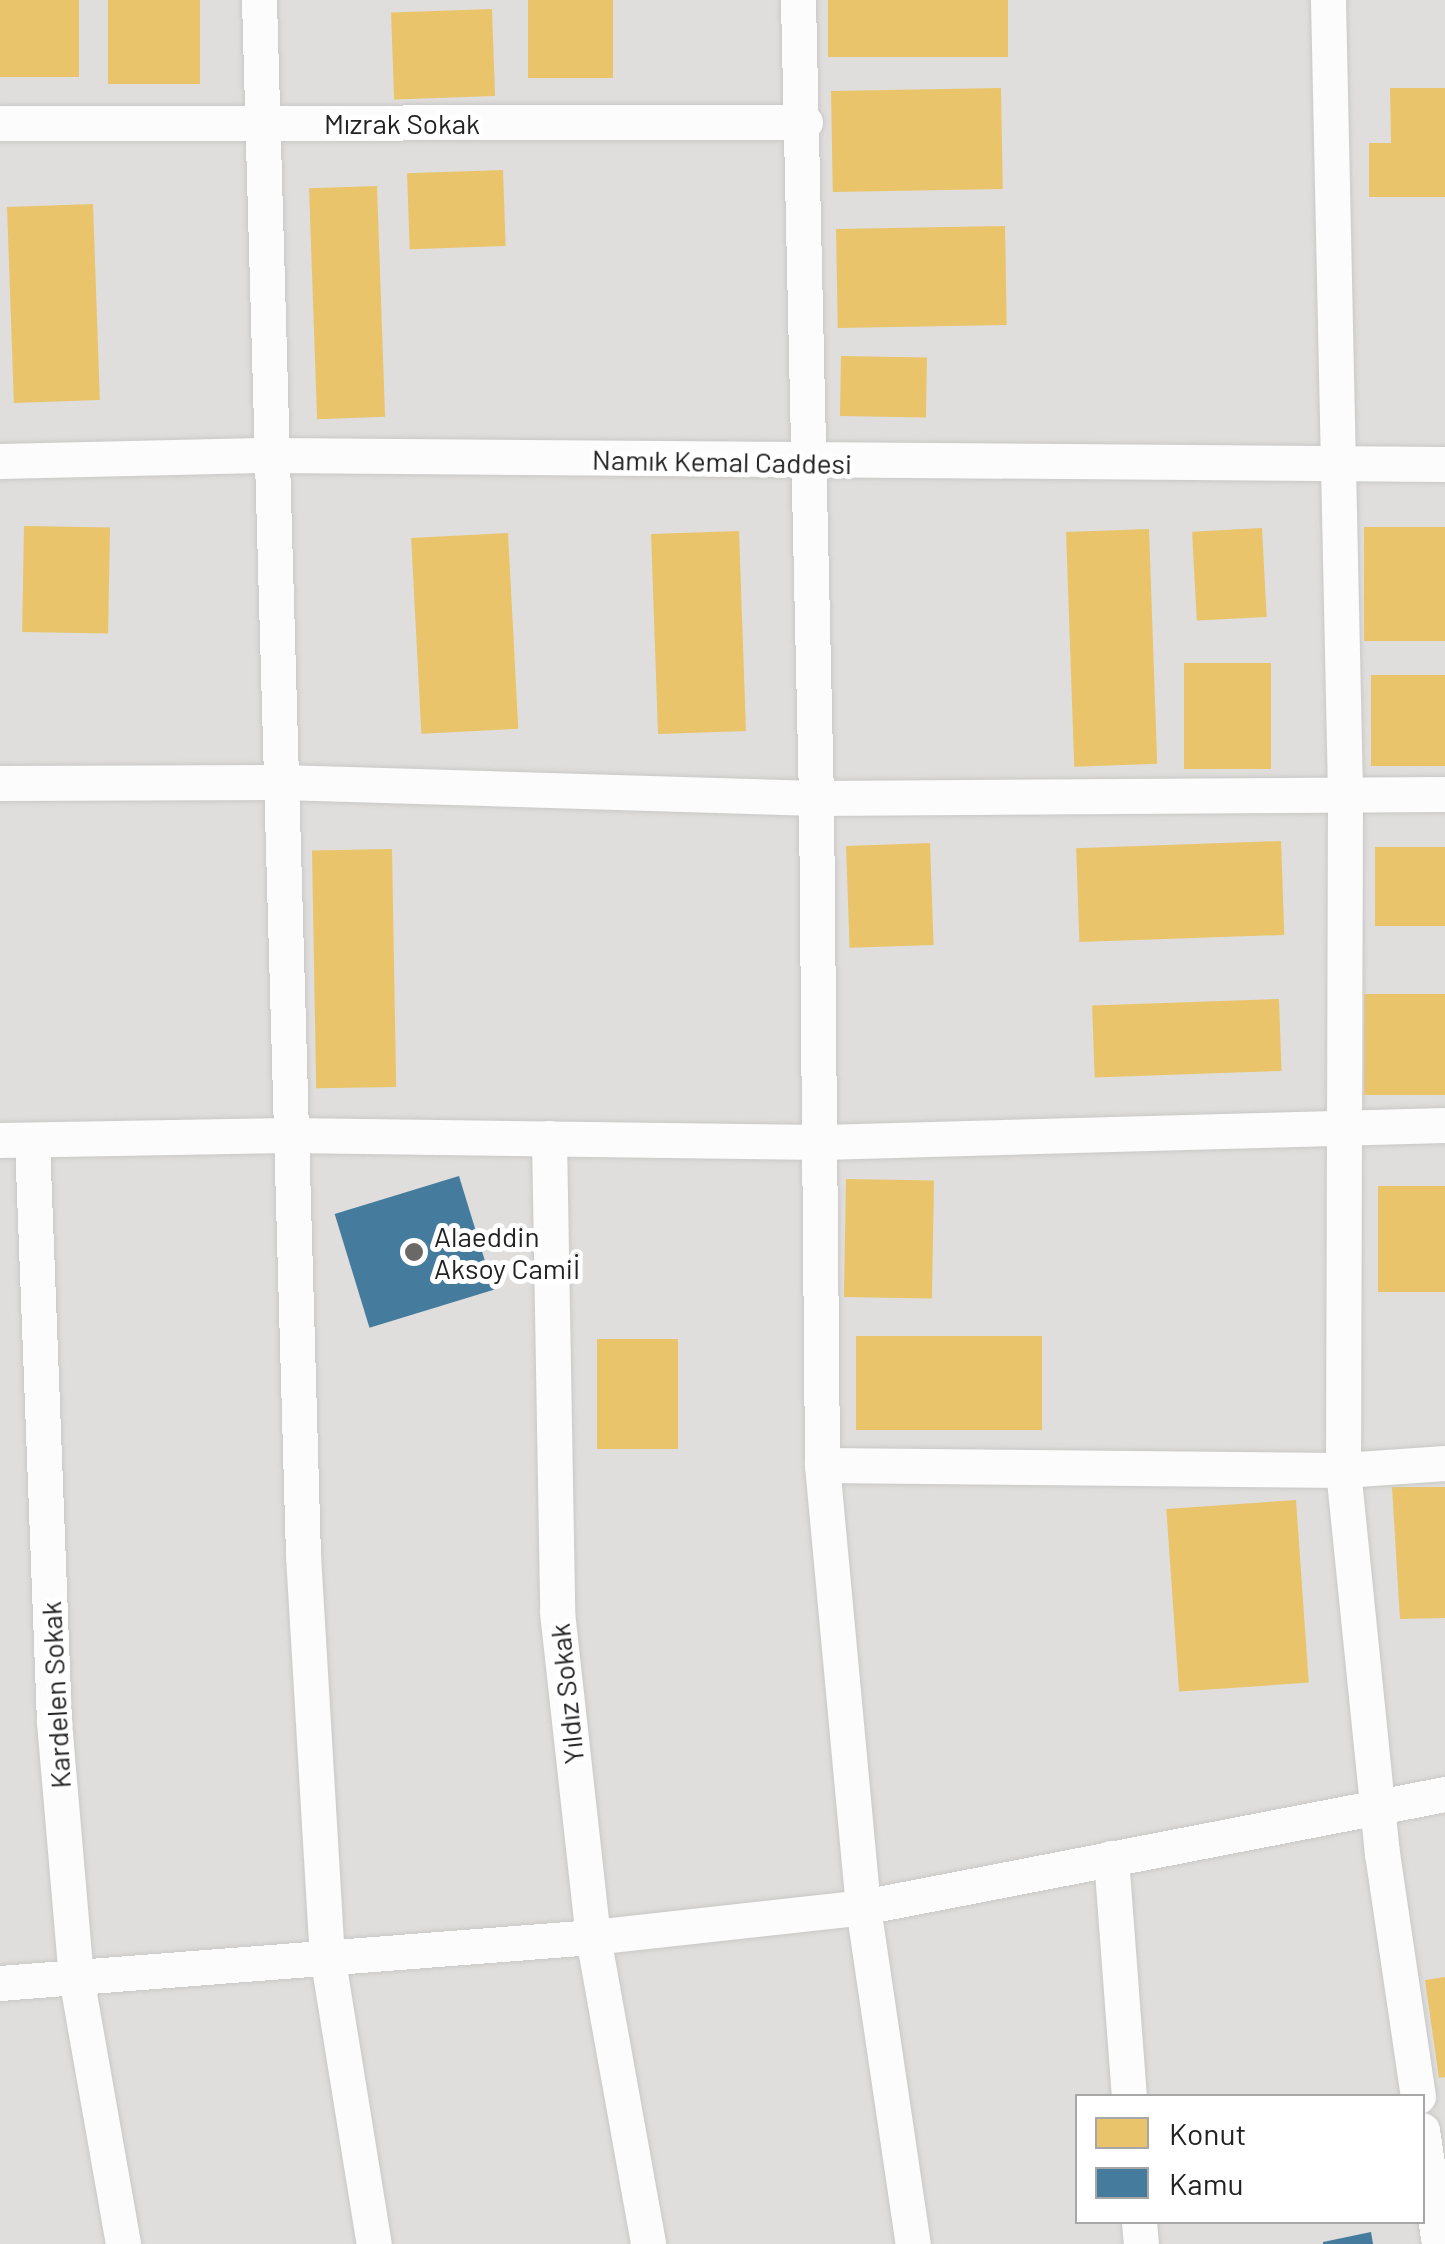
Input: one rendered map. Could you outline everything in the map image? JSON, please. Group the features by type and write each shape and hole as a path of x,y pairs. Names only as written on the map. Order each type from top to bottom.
{"street":[{"path":"260,0 302,1555 327,1955 374,2244"},
{"path":"798,0 804,122 822,1142 822,1464 863,1908 913,2244"},
{"path":"1328,0 1342,463 1343,1470 1378,1804 1418,2094"},
{"name":"Mızrak Sokak","path":"0,123 804,122"},
{"name":"Namık Kemal Caddesi","path":"0,461 271,455 1445,464"},
{"path":"0,783 280,782 816,798 1445,794"},
{"path":"16,1141 288,1135 822,1142 1342,1124 1445,1125"},
{"name":"Yıldız Sokak","path":"549,1138 558,1612 593,1937 648,2244"},
{"name":"Kardelen Sokak","path":"16,1141 54,1722 76,1977 124,2244"},
{"path":"822,1464 1343,1470 1445,1463"},
{"path":"0,1984 327,1955 593,1937 863,1908 1378,1804 1445,1794"},
{"path":"1111,1858 1130,2094"},
{"path":"1425,2150 1439,2244"}],"shaded area":[{"path":"0,0 1445,0 1445,2244 0,2244"}],"building: Konut":[{"path":"0,0 79,0 79,77 0,77"},
{"path":"108,0 200,0 200,84 108,84"},
{"path":"528,0 613,0 613,78 528,78"},
{"path":"828,0 1008,0 1008,57 828,57"},
{"path":"492,9 495,96 394,99 391,13"},
{"path":"1001,88 1003,189 833,192 831,91"},
{"path":"1390,88 1445,88 1445,197 1369,197 1369,143 1391,143"},
{"path":"503,170 506,246 410,249 407,173"},
{"path":"377,186 385,417 317,419 309,188"},
{"path":"93,204 100,400 14,403 7,207"},
{"path":"1005,226 1007,325 838,328 836,229"},
{"path":"841,356 927,358 926,417 840,416"},
{"path":"24,526 110,528 108,633 22,632"},
{"path":"1364,527 1445,527 1445,641 1364,641"},
{"path":"1262,528 1267,617 1197,621 1192,532"},
{"path":"1149,529 1157,764 1074,767 1066,532"},
{"path":"739,531 746,731 658,734 651,534"},
{"path":"508,533 518,729 421,734 411,538"},
{"path":"1184,663 1271,663 1271,769 1184,769"},
{"path":"1371,675 1445,675 1445,766 1371,766"},
{"path":"1281,841 1284,935 1079,942 1076,848"},
{"path":"930,843 934,945 850,948 846,846"},
{"path":"1375,847 1445,847 1445,926 1375,926"},
{"path":"392,849 396,1087 316,1088 312,850"},
{"path":"1364,994 1445,994 1445,1095 1364,1095"},
{"path":"1279,999 1282,1071 1095,1077 1092,1006"},
{"path":"846,1179 934,1181 932,1299 844,1297"},
{"path":"1378,1186 1445,1186 1445,1292 1378,1292"},
{"path":"856,1336 1042,1336 1042,1430 856,1430"},
{"path":"597,1339 678,1339 678,1449 597,1449"},
{"path":"1392,1487 1445,1487 1445,1618 1400,1619"},
{"path":"1296,1500 1309,1683 1179,1692 1166,1509"},
{"path":"1445,1977 1445,2077 1439,2078 1425,1980"}],"building: Kamu":[{"name":"Alaeddin Aksoy Camiİ","path":"459,1176 494,1290 369,1328 335,1214"},
{"path":"1371,2232 1373,2244 1323,2244 1323,2242"}],"place":[{"name":"Alaeddin Aksoy Camiİ","path":"414,1252"}]}
